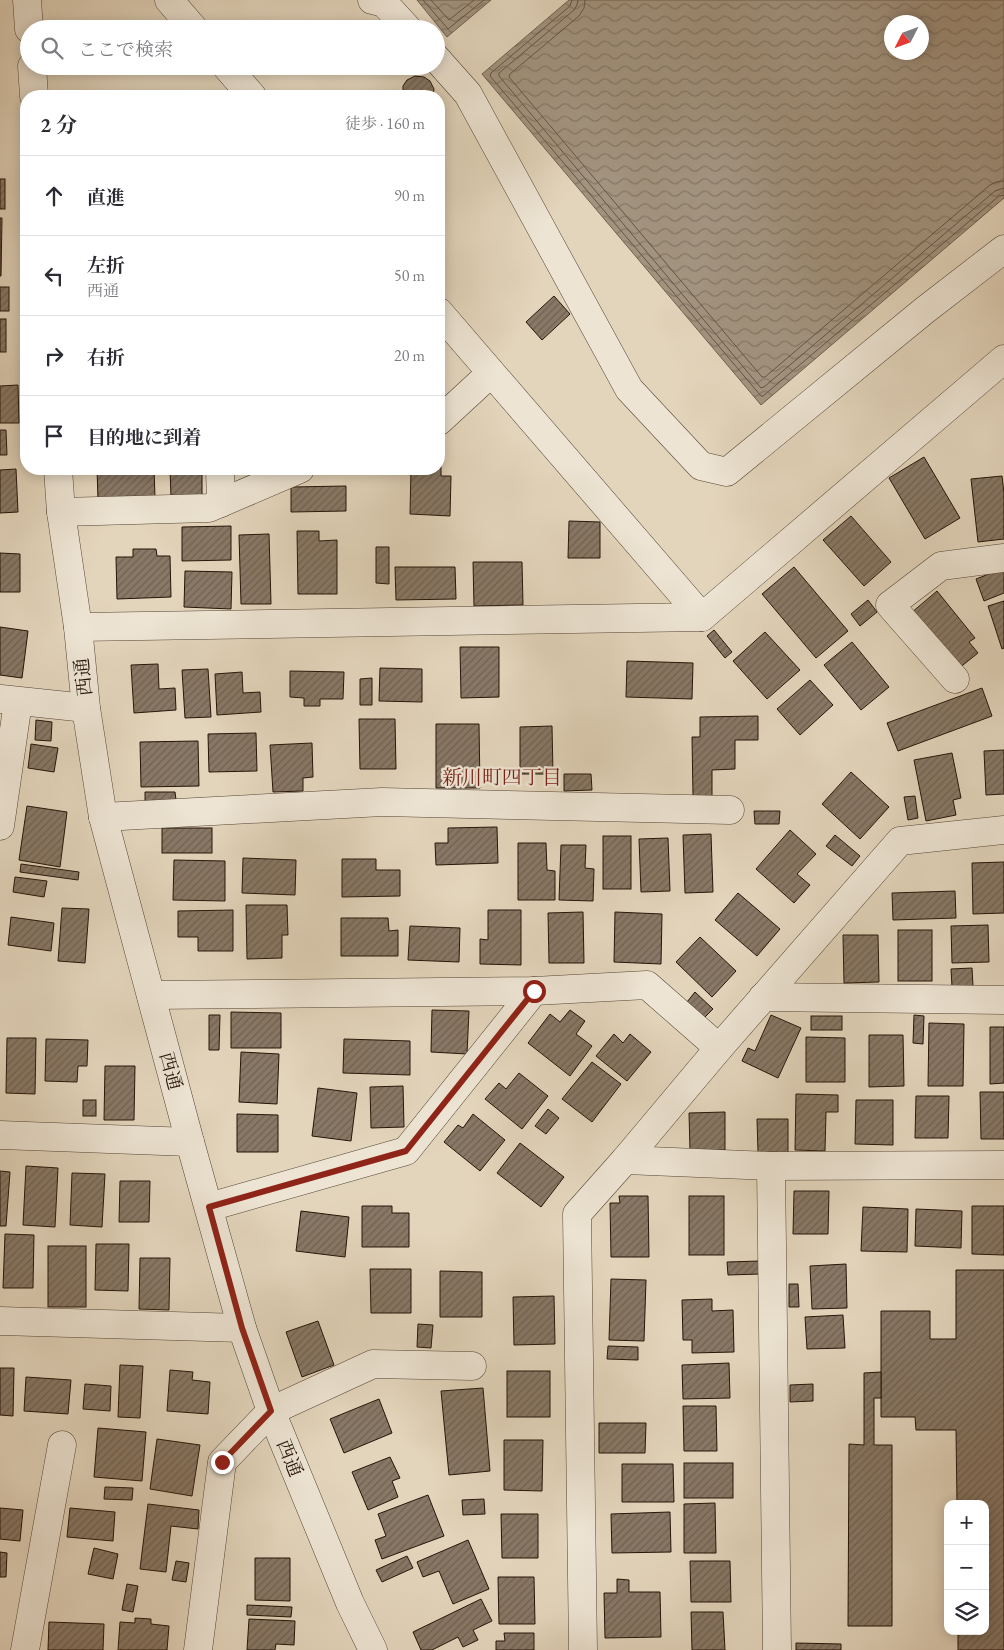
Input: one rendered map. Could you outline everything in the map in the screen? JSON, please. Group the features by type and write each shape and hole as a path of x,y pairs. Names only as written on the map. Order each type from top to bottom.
{"street":[{"path":"27,0 28,20"},
{"path":"169,0 186,20"},
{"path":"372,0 384,3 400,20"},
{"path":"445,68 468,94 629,389 701,466 727,472 925,310 1004,249"},
{"path":"33,75 34,90"},
{"path":"234,75 247,90"},
{"path":"445,319 702,617"},
{"path":"78,627 702,617 1004,359"},
{"path":"445,415 491,373"},
{"name":"西通","path":"58,475 61,512 78,627 86,708 103,817 190,1142 242,1328 271,1411 350,1603 373,1650"},
{"path":"220,475 221,503"},
{"path":"61,512 209,508 286,475"},
{"path":"955,679 890,605 941,566 1004,558"},
{"path":"0,826 9,700 86,708"},
{"path":"103,817 382,802 730,810"},
{"path":"583,1650 577,1214 626,1160 719,1048 900,841 1004,830"},
{"path":"151,995 534,991 647,985 719,1048"},
{"path":"209,1207 406,1151 534,991"},
{"path":"763,997 1004,1000"},
{"path":"0,1134 190,1142"},
{"path":"626,1160 771,1166 1004,1165"},
{"path":"771,1166 777,1650"},
{"path":"0,1321 242,1328"},
{"path":"198,1650 222,1462 271,1411 373,1364 472,1366"},
{"path":"25,1650 62,1445"}],"water":[{"path":"417,0 491,0 447,37 445,35 445,20 433,20"},
{"path":"569,0 1004,0 1004,198 761,405 482,74"}],"building":[{"path":"415,76 424,77 430,81 434,90 403,90 407,80"},
{"path":"0,179 5,179 5,209 0,209"},
{"path":"0,218 2,218 1,276 0,276"},
{"path":"0,287 9,287 9,311 0,311"},
{"path":"554,296 570,314 542,340 526,322"},
{"path":"0,319 6,319 6,352 0,352"},
{"path":"18,385 19,423 0,423 0,386"},
{"path":"0,430 6,430 7,455 0,455"},
{"path":"924,457 960,518 925,539 889,478"},
{"path":"16,469 18,512 0,513 0,470"},
{"path":"97,475 154,475 155,497 98,499"},
{"path":"170,475 202,475 202,497 171,497"},
{"path":"411,475 451,476 450,516 410,514"},
{"path":"1002,476 1004,539 978,542 971,479"},
{"path":"346,486 346,511 291,512 291,487"},
{"path":"851,516 891,562 864,586 823,540"},
{"path":"569,521 600,522 600,558 568,558"},
{"path":"231,526 231,560 182,561 182,527"},
{"path":"297,531 319,531 319,541 337,540 337,594 298,594"},
{"path":"269,534 271,604 241,604 239,535"},
{"path":"376,547 389,547 389,584 376,583"},
{"path":"133,549 156,549 157,556 170,556 171,597 117,599 116,557 133,557"},
{"path":"0,553 20,554 20,592 0,592"},
{"path":"473,562 522,562 523,605 474,606"},
{"path":"395,567 455,567 456,599 396,600"},
{"path":"794,567 848,631 816,658 762,594"},
{"path":"1004,568 1004,593 984,601 976,579"},
{"path":"185,571 232,572 231,609 184,607"},
{"path":"937,591 975,638 969,642 978,653 958,669 911,613"},
{"path":"868,600 877,612 860,626 851,614"},
{"path":"1004,601 1004,648 1002,649 988,606"},
{"path":"0,627 28,631 22,678 0,675"},
{"path":"714,630 732,652 725,658 707,636"},
{"path":"765,632 800,670 767,699 733,661"},
{"path":"852,642 889,687 861,710 824,665"},
{"path":"460,647 499,647 499,697 461,698"},
{"path":"627,661 693,663 692,699 626,697"},
{"path":"158,664 159,689 175,688 176,710 134,713 131,665"},
{"path":"380,668 422,669 422,702 379,701"},
{"path":"208,669 211,717 185,718 182,670"},
{"path":"290,671 344,672 343,699 320,699 320,706 304,706 304,698 290,697"},
{"path":"242,672 243,693 260,692 261,712 217,715 215,674"},
{"path":"372,678 372,705 360,705 360,679"},
{"path":"810,680 833,705 800,735 777,709"},
{"path":"982,688 992,716 898,751 887,723"},
{"path":"758,716 758,740 735,740 735,769 712,770 712,796 693,796 692,737 700,737 700,717"},
{"path":"359,719 395,719 396,769 360,769"},
{"path":"36,720 52,722 51,741 35,740"},
{"path":"436,724 479,724 480,788 436,788"},
{"path":"552,726 553,774 520,774 520,727"},
{"path":"256,733 257,771 209,772 208,734"},
{"path":"198,741 199,786 141,787 140,742"},
{"path":"312,743 313,777 303,778 303,791 273,792 270,745"},
{"path":"31,744 58,748 54,772 28,768"},
{"path":"1004,750 1004,794 986,795 984,751"},
{"path":"952,753 961,798 953,800 956,815 926,821 914,760"},
{"path":"851,772 889,807 860,839 822,804"},
{"path":"564,774 591,774 592,790 564,791"},
{"path":"145,792 175,792 176,800 145,801"},
{"path":"915,796 918,818 908,820 904,797"},
{"path":"27,806 67,812 60,867 19,860"},
{"path":"754,811 780,811 779,824 755,824"},
{"path":"497,827 498,863 436,865 435,843 448,843 448,828"},
{"path":"162,828 212,828 212,853 162,853"},
{"path":"790,830 816,854 797,874 810,885 794,903 756,869"},
{"path":"711,834 713,892 685,893 683,835"},
{"path":"835,835 860,856 852,866 826,846"},
{"path":"603,836 631,836 631,889 603,889"},
{"path":"668,838 670,891 641,892 639,839"},
{"path":"518,843 546,843 547,870 555,871 555,900 518,900"},
{"path":"561,845 586,845 585,868 594,869 593,901 559,900"},
{"path":"243,858 296,860 295,895 242,893"},
{"path":"342,859 376,859 376,870 400,870 400,896 342,897"},
{"path":"174,860 225,861 225,901 173,900"},
{"path":"1004,862 1004,913 973,914 972,863"},
{"path":"21,864 79,872 78,880 20,872"},
{"path":"15,877 47,881 44,897 13,892"},
{"path":"955,891 956,918 893,920 892,893"},
{"path":"738,893 780,929 757,956 715,920"},
{"path":"246,905 287,905 288,935 282,935 282,958 247,959"},
{"path":"62,908 89,909 85,963 58,961"},
{"path":"233,910 233,951 198,951 198,937 178,937 178,911"},
{"path":"488,910 521,910 521,965 480,964 480,939 488,940"},
{"path":"583,912 584,963 549,963 548,913"},
{"path":"615,912 662,914 661,964 614,962"},
{"path":"11,917 54,923 51,951 8,945"},
{"path":"341,918 388,918 389,931 398,930 398,956 341,956"},
{"path":"988,925 989,962 952,963 951,926"},
{"path":"410,926 460,928 459,962 408,960"},
{"path":"898,930 932,930 932,981 898,981"},
{"path":"843,935 878,935 879,982 844,983"},
{"path":"700,937 736,971 712,997 676,962"},
{"path":"972,968 973,986 952,987 951,969"},
{"path":"695,992 713,1009 704,1018 687,1002"},
{"path":"432,1010 469,1011 467,1054 431,1052"},
{"path":"570,1010 585,1021 576,1034 592,1046 570,1076 528,1043 550,1014 560,1022"},
{"path":"231,1012 281,1013 281,1048 231,1048"},
{"path":"209,1015 220,1015 219,1050 209,1050"},
{"path":"771,1015 801,1028 778,1078 742,1061 748,1048 755,1051"},
{"path":"914,1015 924,1016 923,1044 913,1043"},
{"path":"811,1016 842,1016 842,1030 811,1030"},
{"path":"929,1023 964,1024 963,1086 928,1086"},
{"path":"990,1027 1004,1027 1004,1083 990,1084"},
{"path":"614,1034 623,1043 630,1034 651,1052 627,1081 596,1056"},
{"path":"869,1035 903,1035 904,1086 869,1087"},
{"path":"806,1037 845,1038 845,1082 806,1082"},
{"path":"7,1038 36,1038 35,1094 6,1093"},
{"path":"46,1039 88,1040 87,1066 78,1066 77,1082 45,1081"},
{"path":"344,1039 410,1041 410,1075 343,1073"},
{"path":"241,1052 279,1054 277,1104 239,1102"},
{"path":"592,1062 621,1084 592,1122 562,1099"},
{"path":"105,1066 135,1066 134,1120 104,1120"},
{"path":"519,1073 548,1096 522,1129 485,1099 499,1083 506,1089"},
{"path":"403,1086 404,1127 371,1128 370,1087"},
{"path":"318,1088 357,1093 351,1141 312,1136"},
{"path":"980,1092 1004,1092 1004,1139 981,1139"},
{"path":"796,1094 838,1095 838,1112 826,1112 825,1151 795,1150"},
{"path":"916,1096 949,1096 948,1138 915,1138"},
{"path":"83,1100 96,1100 96,1116 83,1116"},
{"path":"856,1100 893,1100 893,1145 855,1144"},
{"path":"548,1109 559,1118 546,1134 535,1126"},
{"path":"725,1112 725,1150 690,1150 689,1113"},
{"path":"237,1114 278,1115 278,1152 237,1152"},
{"path":"473,1114 505,1140 480,1171 444,1142 458,1125 463,1128"},
{"path":"757,1119 788,1119 788,1153 758,1152"},
{"path":"520,1143 564,1177 541,1207 497,1173"},
{"path":"26,1166 58,1168 55,1227 23,1225"},
{"path":"0,1171 10,1172 6,1226 0,1226"},
{"path":"72,1173 105,1174 102,1227 70,1225"},
{"path":"120,1181 150,1181 149,1222 119,1222"},
{"path":"794,1191 829,1191 828,1234 793,1234"},
{"path":"619,1196 648,1196 649,1257 611,1257 610,1203 620,1203"},
{"path":"689,1196 724,1196 724,1255 689,1255"},
{"path":"362,1206 392,1206 392,1213 409,1213 409,1247 362,1247"},
{"path":"972,1206 1004,1206 1004,1255 972,1254"},
{"path":"863,1207 908,1209 907,1252 861,1251"},
{"path":"916,1209 962,1211 961,1248 915,1246"},
{"path":"301,1211 349,1217 345,1257 296,1251"},
{"path":"5,1234 34,1235 33,1288 3,1288"},
{"path":"96,1244 129,1244 128,1291 95,1290"},
{"path":"48,1246 86,1246 86,1307 48,1307"},
{"path":"140,1258 170,1258 169,1310 139,1309"},
{"path":"760,1261 760,1274 728,1275 727,1262"},
{"path":"846,1264 847,1308 812,1309 810,1266"},
{"path":"370,1269 411,1269 411,1313 371,1313"},
{"path":"956,1270 1004,1270 1004,1650 958,1650 958,1635 989,1635 989,1500 957,1500 956,1430 916,1430 915,1417 881,1417 881,1311 930,1311 930,1339 956,1339"},
{"path":"440,1271 482,1272 482,1317 440,1317"},
{"path":"611,1279 646,1280 644,1341 609,1340"},
{"path":"789,1284 798,1284 799,1307 789,1307"},
{"path":"554,1296 555,1344 514,1345 513,1297"},
{"path":"712,1299 712,1311 733,1310 734,1352 692,1353 692,1340 683,1340 682,1300"},
{"path":"843,1315 845,1348 807,1349 805,1317"},
{"path":"318,1321 334,1365 302,1377 286,1332"},
{"path":"418,1324 433,1325 431,1348 417,1347"},
{"path":"608,1346 638,1347 638,1360 607,1359"},
{"path":"729,1363 730,1398 683,1399 682,1365"},
{"path":"120,1365 143,1366 140,1418 118,1417"},
{"path":"0,1368 14,1368 13,1416 0,1415"},
{"path":"170,1370 193,1372 192,1380 210,1382 208,1414 167,1411"},
{"path":"507,1371 550,1371 550,1417 507,1417"},
{"path":"881,1372 881,1398 874,1398 874,1445 892,1445 892,1626 848,1626 849,1444 864,1445 864,1373"},
{"path":"26,1377 71,1380 68,1414 24,1411"},
{"path":"85,1384 111,1386 110,1411 83,1409"},
{"path":"813,1384 813,1401 790,1402 790,1385"},
{"path":"483,1388 490,1471 449,1475 441,1391"},
{"path":"379,1399 392,1433 344,1453 330,1419"},
{"path":"683,1406 716,1406 717,1451 684,1451"},
{"path":"599,1423 646,1423 645,1453 599,1453"},
{"path":"98,1428 146,1432 142,1481 94,1477"},
{"path":"157,1439 200,1445 192,1496 150,1489"},
{"path":"504,1440 543,1440 542,1491 504,1490"},
{"path":"390,1457 400,1478 392,1481 398,1497 368,1510 352,1472"},
{"path":"684,1463 733,1463 733,1498 684,1498"},
{"path":"622,1464 673,1464 674,1502 622,1502"},
{"path":"105,1487 133,1488 132,1500 104,1499"},
{"path":"428,1495 444,1536 382,1559 375,1540 386,1536 378,1514"},
{"path":"484,1499 485,1514 463,1515 462,1500"},
{"path":"715,1503 716,1553 684,1553 684,1504"},
{"path":"148,1504 199,1510 198,1529 171,1526 166,1572 140,1569"},
{"path":"0,1508 23,1510 20,1541 0,1539"},
{"path":"70,1508 115,1512 113,1541 67,1537"},
{"path":"670,1512 671,1552 612,1553 611,1514"},
{"path":"501,1514 538,1514 538,1558 502,1558"},
{"path":"468,1540 489,1589 453,1604 439,1571 423,1577 417,1562"},
{"path":"94,1548 118,1554 113,1579 88,1574"},
{"path":"0,1552 7,1553 6,1577 0,1577"},
{"path":"407,1556 413,1568 382,1582 376,1570"},
{"path":"255,1558 290,1558 290,1601 255,1600"},
{"path":"176,1561 189,1563 186,1582 172,1580"},
{"path":"690,1561 730,1561 731,1602 691,1602"},
{"path":"498,1577 534,1577 535,1624 499,1624"},
{"path":"617,1579 629,1580 629,1592 660,1592 661,1637 605,1638 604,1593 617,1593"},
{"path":"127,1584 138,1586 133,1612 122,1610"},
{"path":"481,1599 492,1621 473,1630 478,1640 463,1647 458,1637 432,1650 421,1650 413,1632"},
{"path":"247,1605 292,1607 291,1617 247,1615"},
{"path":"691,1612 723,1612 725,1650 692,1650"},
{"path":"135,1618 151,1619 151,1624 169,1626 167,1650 118,1650 120,1622 135,1623"},
{"path":"249,1619 295,1621 294,1645 276,1644 275,1650 247,1650"},
{"path":"49,1622 104,1624 103,1650 48,1650"},
{"path":"504,1633 534,1633 534,1650 496,1650 496,1641 505,1641"},
{"path":"796,1643 841,1644 841,1650 796,1650"}],"district":[{"name":"新川町四丁目","path":"502,777"}],"route":[{"path":"222,1462 271,1411 242,1328 209,1207 406,1151 534,991"}]}
